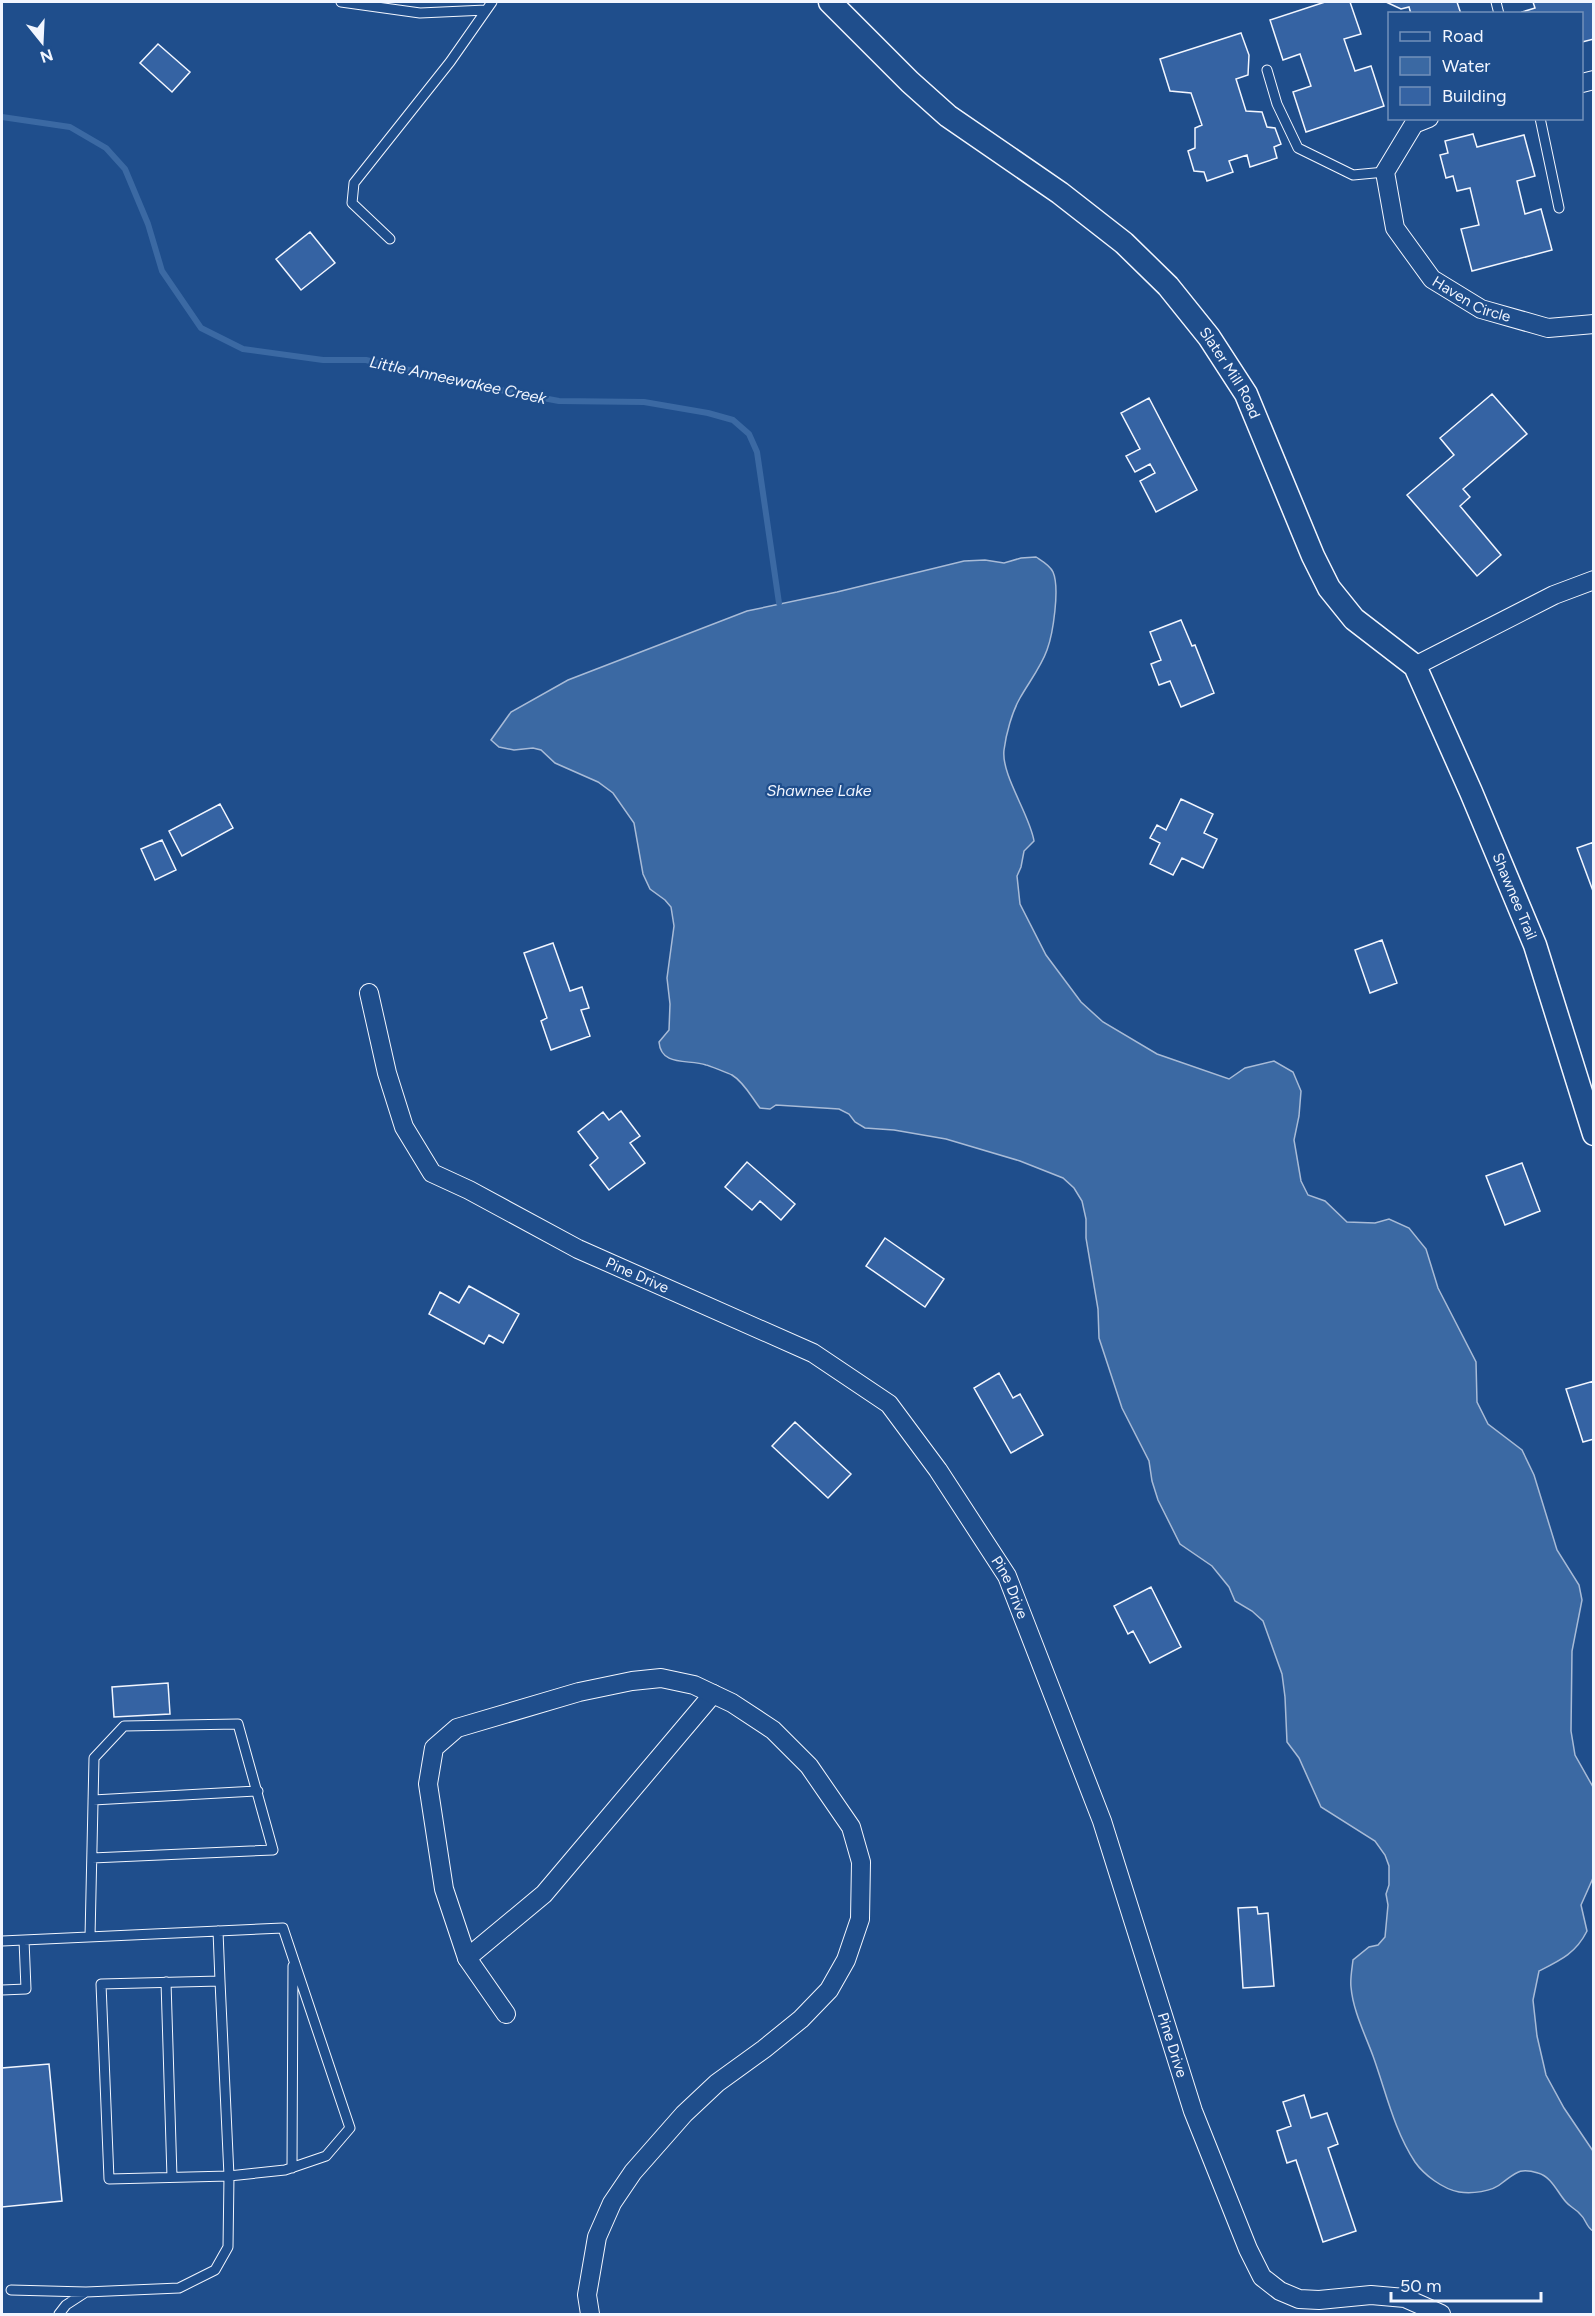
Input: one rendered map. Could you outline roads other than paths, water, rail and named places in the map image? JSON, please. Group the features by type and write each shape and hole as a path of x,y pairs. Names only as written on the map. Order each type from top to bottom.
{"street":[{"name":"Slater Mill Road","path":"830,2 910,82 948,116 1060,193 1124,243 1168,286 1209,337 1246,394 1313,556 1329,588 1354,619 1415,666"},
{"path":"1385,172 1414,124 1424,120"},
{"name":"Haven Circle","path":"1385,172 1395,228 1432,279 1481,309 1548,328 1593,324"},
{"path":"1415,666 1554,595 1593,580"},
{"name":"Shawnee Trail","path":"1415,666 1535,945 1593,1134"},
{"name":"Pine Drive","path":"369,993 387,1073 404,1128 432,1173 469,1190 578,1250 813,1353 889,1404 938,1470 1007,1576 1102,1821 1193,2111 1248,2249 1262,2277 1280,2292 1299,2300 1371,2295 1405,2298 1441,2314"},
{"path":"506,2014 467,1958 444,1889 428,1784 434,1748 457,1728 579,1692 632,1681 662,1678 694,1685 732,1703 773,1730 809,1766 851,1827 861,1862 860,1919 846,1960 829,1990 792,2026 717,2083 684,2114 633,2172 612,2203 597,2237 587,2295 590,2314"},
{"path":"467,1958 544,1894 713,1694"}],"lane":[{"path":"341,2 420,13 489,6"},
{"path":"390,239 352,203 354,183 450,62 489,6"},
{"path":"1267,70 1277,104 1298,148 1353,175 1385,172"},
{"path":"1540,120 1558,208"},
{"path":"90,1937 94,1758 124,1726 238,1724 273,1850 92,1858"},
{"path":"93,1800 258,1791"},
{"path":"2,1941 283,1928 350,2128 326,2156 292,2168 229,2176 109,2179 100,1984 220,1981"},
{"path":"10,2290 86,2292 179,2288 215,2271 228,2247 229,2176 218,1931"},
{"path":"2,1990 26,1989 24,1940"},
{"path":"292,2168 293,1959"},
{"path":"166,1982 172,2177"},
{"path":"58,2314 66,2305 86,2292"}],"water":[{"name":"Shawnee Lake","path":"1036,557 1050,567 1055,579 1056,599 1053,623 1044,656 1014,710 1004,750 1004,760 1034,841 1024,851 1017,876 1020,904 1046,955 1081,1002 1103,1022 1157,1054 1229,1079 1245,1068 1274,1061 1293,1072 1301,1091 1294,1140 1301,1181 1308,1195 1325,1201 1347,1222 1375,1223 1389,1219 1409,1228 1426,1249 1438,1288 1476,1362 1477,1402 1488,1424 1522,1450 1534,1475 1557,1550 1579,1585 1582,1600 1572,1651 1571,1731 1575,1755 1593,1787 1593,1878 1581,1905 1587,1931 1573,1950 1539,1971 1533,2000 1537,2036 1546,2075 1564,2108 1593,2151 1593,2231 1551,2181 1543,2175 1532,2171 1522,2171 1487,2190 1459,2192 1440,2185 1429,2176 1419,2167 1408,2150 1396,2124 1357,2014 1351,1984 1353,1960 1369,1947 1378,1945 1385,1937 1389,1866 1385,1855 1375,1841 1321,1807 1299,1758 1287,1742 1282,1674 1263,1621 1235,1601 1229,1587 1212,1566 1180,1544 1158,1500 1149,1461 1122,1408 1099,1338 1098,1309 1086,1238 1086,1219 1082,1201 1074,1188 1063,1178 1020,1161 946,1139 894,1130 865,1128 855,1122 849,1114 839,1109 776,1105 770,1109 760,1108 744,1086 732,1075 708,1065 670,1059 661,1050 659,1042 669,1030 670,1004 667,978 674,926 671,907 650,889 643,874 634,823 613,793 598,782 555,763 541,750 533,748 514,750 499,747 491,740 511,712 568,680 747,611 964,561 985,560 1004,563"}],"waterway":[{"name":"Little Anneewakee Creek","path":"2,117 70,127 106,148 125,169 148,224 162,271 201,328 243,349 323,360 366,360 468,384 559,401 644,402 708,413 733,420 749,434 757,452 779,603"}]}
